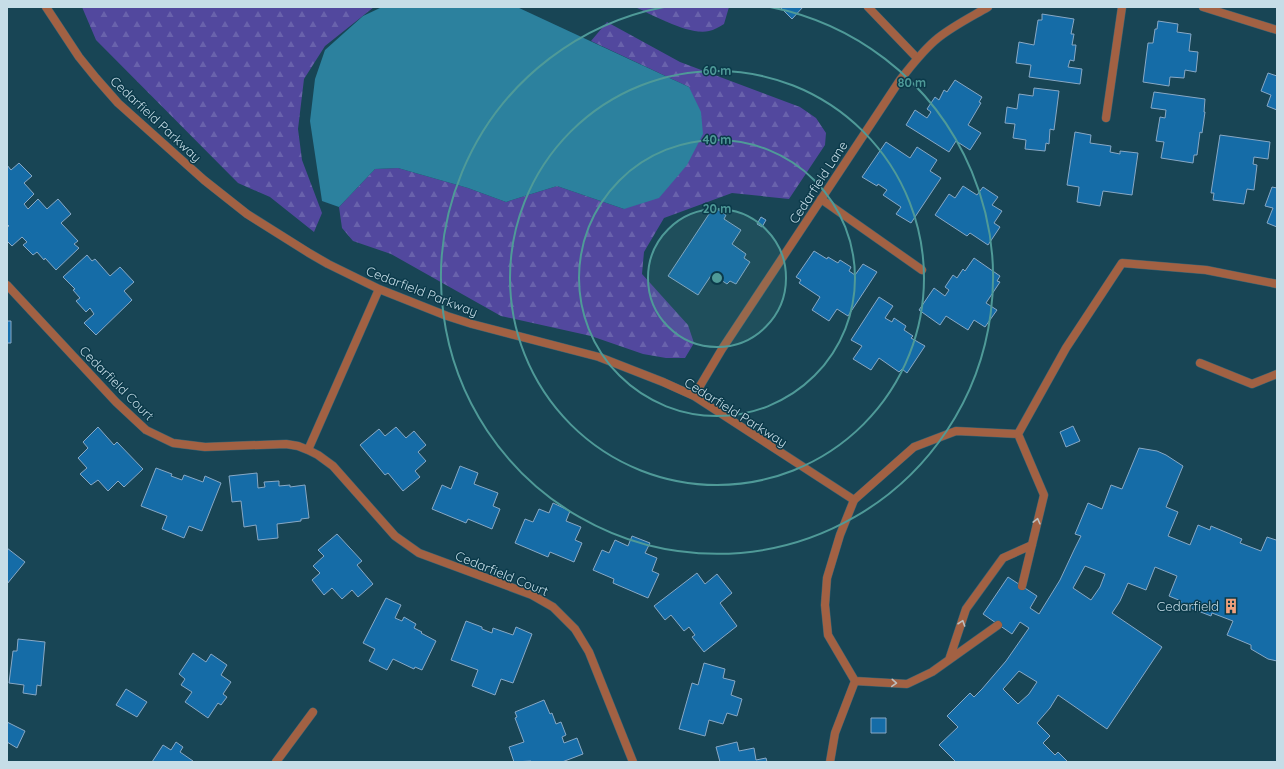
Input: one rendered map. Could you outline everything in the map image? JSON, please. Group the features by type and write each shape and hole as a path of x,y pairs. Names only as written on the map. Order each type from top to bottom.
{"street":[{"name":"Cedarfield Parkway","path":"46,7 79,57 113,98 204,180 247,214 309,253 379,289 453,318 599,357 694,396 854,500"},
{"path":"868,7 917,58"},
{"name":"Cedarfield Lane","path":"694,396 722,349 900,80 917,58 937,38 956,25 988,7"},
{"path":"1106,118 1122,7"},
{"path":"1203,7 1277,30"},
{"path":"821,199 922,270"},
{"path":"1018,434 1066,348 1122,263 1206,270 1277,284"},
{"name":"Cedarfield Court","path":"7,285 116,402 146,430 173,443 205,447 286,444 298,446 308,450 333,466 395,536 419,553 532,595 553,607 575,629 589,652 633,762"},
{"path":"308,450 379,289"},
{"path":"1200,363 1252,384 1277,374"},
{"path":"855,681 828,635 824,605 829,571 840,535 854,500 914,447 956,431 1018,434"},
{"path":"1018,434 1044,495 1022,586"},
{"path":"949,660 966,609 1003,558 1032,545"},
{"path":"855,681 907,684 932,672 998,625"},
{"path":"830,762 835,733 855,681"},
{"path":"276,762 313,712"}],"green space":[{"path":"82,7 374,7 325,46 304,79 298,129 302,160 322,213 314,232 270,197 238,183 96,40"},
{"path":"635,7 729,7 724,24 713,30 701,32 682,28"},
{"path":"607,22 680,62 800,107 816,118 826,133 825,145 789,199 732,193 664,218 644,252 642,274 688,325 694,343 685,358 666,358 643,354 591,336 501,316 391,254 353,241 342,228 339,207 375,169 398,168 468,188 506,202 557,186 624,209 689,87 591,41"}],"water":[{"path":"382,7 517,7 689,87 701,112 703,134 687,165 659,198 624,209 557,186 506,202 468,188 398,168 375,169 339,207 322,201 310,121 315,79 325,50 363,16"}],"building":[{"path":"780,7 803,7 792,19"},
{"path":"1042,14 1074,19 1071,34 1074,34 1072,45 1076,45 1074,61 1070,60 1068,67 1082,69 1080,84 1029,77 1031,65 1016,63 1019,42 1034,45 1038,20 1042,20"},
{"path":"1158,21 1178,24 1177,32 1191,34 1189,51 1198,52 1196,72 1185,70 1184,78 1170,77 1169,86 1143,82 1148,43 1153,43"},
{"path":"1268,73 1277,76 1277,110 1267,106 1271,95 1261,91"},
{"path":"955,80 982,97 979,102 981,103 968,125 981,133 970,150 956,141 949,152 906,125 915,110 927,118 931,112 927,109 935,97 939,100 944,90 947,92"},
{"path":"1034,88 1059,91 1054,130 1050,129 1049,144 1046,143 1045,151 1025,149 1026,140 1013,138 1015,124 1005,123 1007,107 1017,109 1019,94 1033,96"},
{"path":"1154,92 1205,99 1202,133 1200,132 1197,155 1194,155 1193,163 1161,158 1164,142 1156,141 1160,117 1165,118 1166,110 1151,108"},
{"path":"1075,132 1091,135 1090,143 1111,146 1110,152 1120,154 1120,151 1138,153 1132,195 1103,191 1100,206 1077,202 1079,187 1067,185"},
{"path":"1220,135 1270,142 1268,159 1254,157 1253,164 1257,165 1254,190 1247,189 1244,204 1213,200 1214,193 1211,193"},
{"path":"886,142 910,158 917,147 937,160 930,171 941,178 911,223 896,214 901,207 883,195 887,190 862,177"},
{"path":"19,163 32,176 24,183 34,194 24,204 28,209 38,199 47,209 58,199 71,214 61,223 78,241 74,244 79,248 56,270 37,252 33,255 23,245 27,242 22,237 12,246 7,241 7,227 9,226 7,224 7,165 11,170"},
{"path":"963,186 977,195 983,187 998,197 992,205 1002,211 994,223 1000,227 988,245 970,233 967,236 935,215 949,194 955,198"},
{"path":"1272,187 1277,188 1277,227 1267,223 1273,208 1265,206"},
{"path":"717,209 726,215 724,219 741,230 732,244 746,254 744,258 750,262 736,284 730,281 727,284 712,274 698,295 668,276 711,211 714,213"},
{"path":"761,217 766,220 762,227 757,224"},
{"path":"814,251 827,259 828,257 838,263 840,260 851,267 849,271 855,275 863,264 877,272 848,316 837,309 829,321 812,310 820,297 799,283 801,280 796,277"},
{"path":"87,255 92,261 95,259 110,276 120,267 134,282 124,291 132,300 96,335 84,323 94,314 90,308 86,312 76,301 80,298 73,290 75,289 63,277"},
{"path":"974,258 1000,276 997,281 1000,282 986,303 997,310 985,327 974,320 968,330 946,316 940,325 919,310 934,288 945,296 949,290 945,287 953,275 957,278 963,269 965,271"},
{"path":"879,297 893,306 885,318 892,322 894,318 906,326 904,330 913,336 911,338 925,346 907,373 902,369 899,372 879,358 871,370 853,359 862,346 851,340"},
{"path":"7,321 11,321 11,343 7,343"},
{"path":"1073,426 1080,441 1066,447 1060,432"},
{"path":"98,427 114,445 117,442 143,469 124,487 118,481 108,491 98,480 91,485 80,474 87,468 78,458 88,448 83,442"},
{"path":"396,427 406,438 414,431 426,445 418,452 426,461 415,471 420,477 403,491 388,473 385,475 360,445 379,429 385,436"},
{"name":"Cedarfield","path":"1139,448 1157,451 1183,466 1166,507 1178,512 1168,536 1190,545 1198,525 1210,530 1211,526 1242,539 1240,543 1261,551 1267,537 1276,540 1277,538 1277,661 1268,659 1251,649 1251,645 1227,635 1233,621 1212,613 1211,616 1180,604 1181,601 1169,596 1177,576 1155,567 1146,590 1128,583 1120,601 1112,613 1162,647 1107,729 1058,695 1050,708 1037,723 1050,736 1043,743 1055,755 1058,752 1068,762 956,762 939,745 958,727 947,716 970,693 974,697 982,689 1006,661 1029,628 1020,622 1012,634 983,614 1008,577 1037,596 1030,608 1039,614 1060,580 1081,536 1075,534 1088,503 1102,509 1111,485 1122,489","holes":["1085,566 1105,574 1100,587 1091,600 1073,588","1019,671 1037,682 1029,694 1018,704 1003,689"]},
{"path":"460,466 478,473 474,484 498,493 493,506 500,509 492,529 468,519 466,523 432,509 442,485 451,489"},
{"path":"156,468 172,474 171,476 182,480 184,475 203,482 205,476 221,483 202,531 189,526 184,538 162,529 167,516 141,506"},
{"path":"257,473 258,488 265,487 264,482 279,481 279,486 290,485 290,487 305,485 309,518 301,519 301,521 277,524 278,538 258,540 256,525 244,527 241,501 232,502 229,476"},
{"path":"553,503 570,511 566,521 581,527 575,540 582,543 574,562 550,552 548,557 515,543 525,519 533,522 539,509 549,513"},
{"path":"337,534 362,561 357,565 373,584 358,597 352,590 342,599 332,588 324,595 312,580 320,573 313,566 324,556 318,550"},
{"path":"632,536 650,543 645,553 657,558 652,571 659,574 648,598 613,583 614,579 593,570 602,550 609,553 615,540 628,546"},
{"path":"7,548 25,562 7,584"},
{"path":"697,573 705,584 717,574 732,593 720,603 737,626 704,652 692,637 695,635 689,627 684,631 671,615 665,620 654,606"},
{"path":"386,598 401,605 395,618 402,621 404,617 416,624 414,628 436,641 422,670 415,667 414,669 393,659 387,670 369,661 375,649 363,643"},
{"path":"466,621 482,627 482,629 492,633 493,628 513,635 516,627 532,634 513,683 501,679 495,695 472,686 478,670 451,660"},
{"path":"18,639 45,642 41,686 37,685 36,695 23,693 24,685 9,683 13,651 17,651"},
{"path":"193,653 206,662 211,654 227,665 221,675 231,682 223,694 227,697 221,705 218,703 208,718 185,702 192,692 181,685 185,679 179,674"},
{"path":"704,663 725,669 723,678 735,681 731,695 742,699 737,716 727,713 723,724 709,720 705,736 679,729 692,683 698,685"},
{"path":"126,689 147,702 137,717 116,705"},
{"path":"544,700 550,714 552,713 556,724 561,722 566,735 562,737 564,743 577,738 583,754 562,762 514,762 509,747 524,742 515,718 517,717 515,712"},
{"path":"871,718 886,718 886,733 871,733"},
{"path":"7,722 25,731 17,748 7,742"},
{"path":"176,742 183,747 180,752 193,761 192,762 152,762 163,745 171,750"},
{"path":"737,742 739,751 754,748 756,760 766,758 767,762 720,762 716,747"}],"place":[{"name":"Cedarfield","path":"1231,606"}]}
